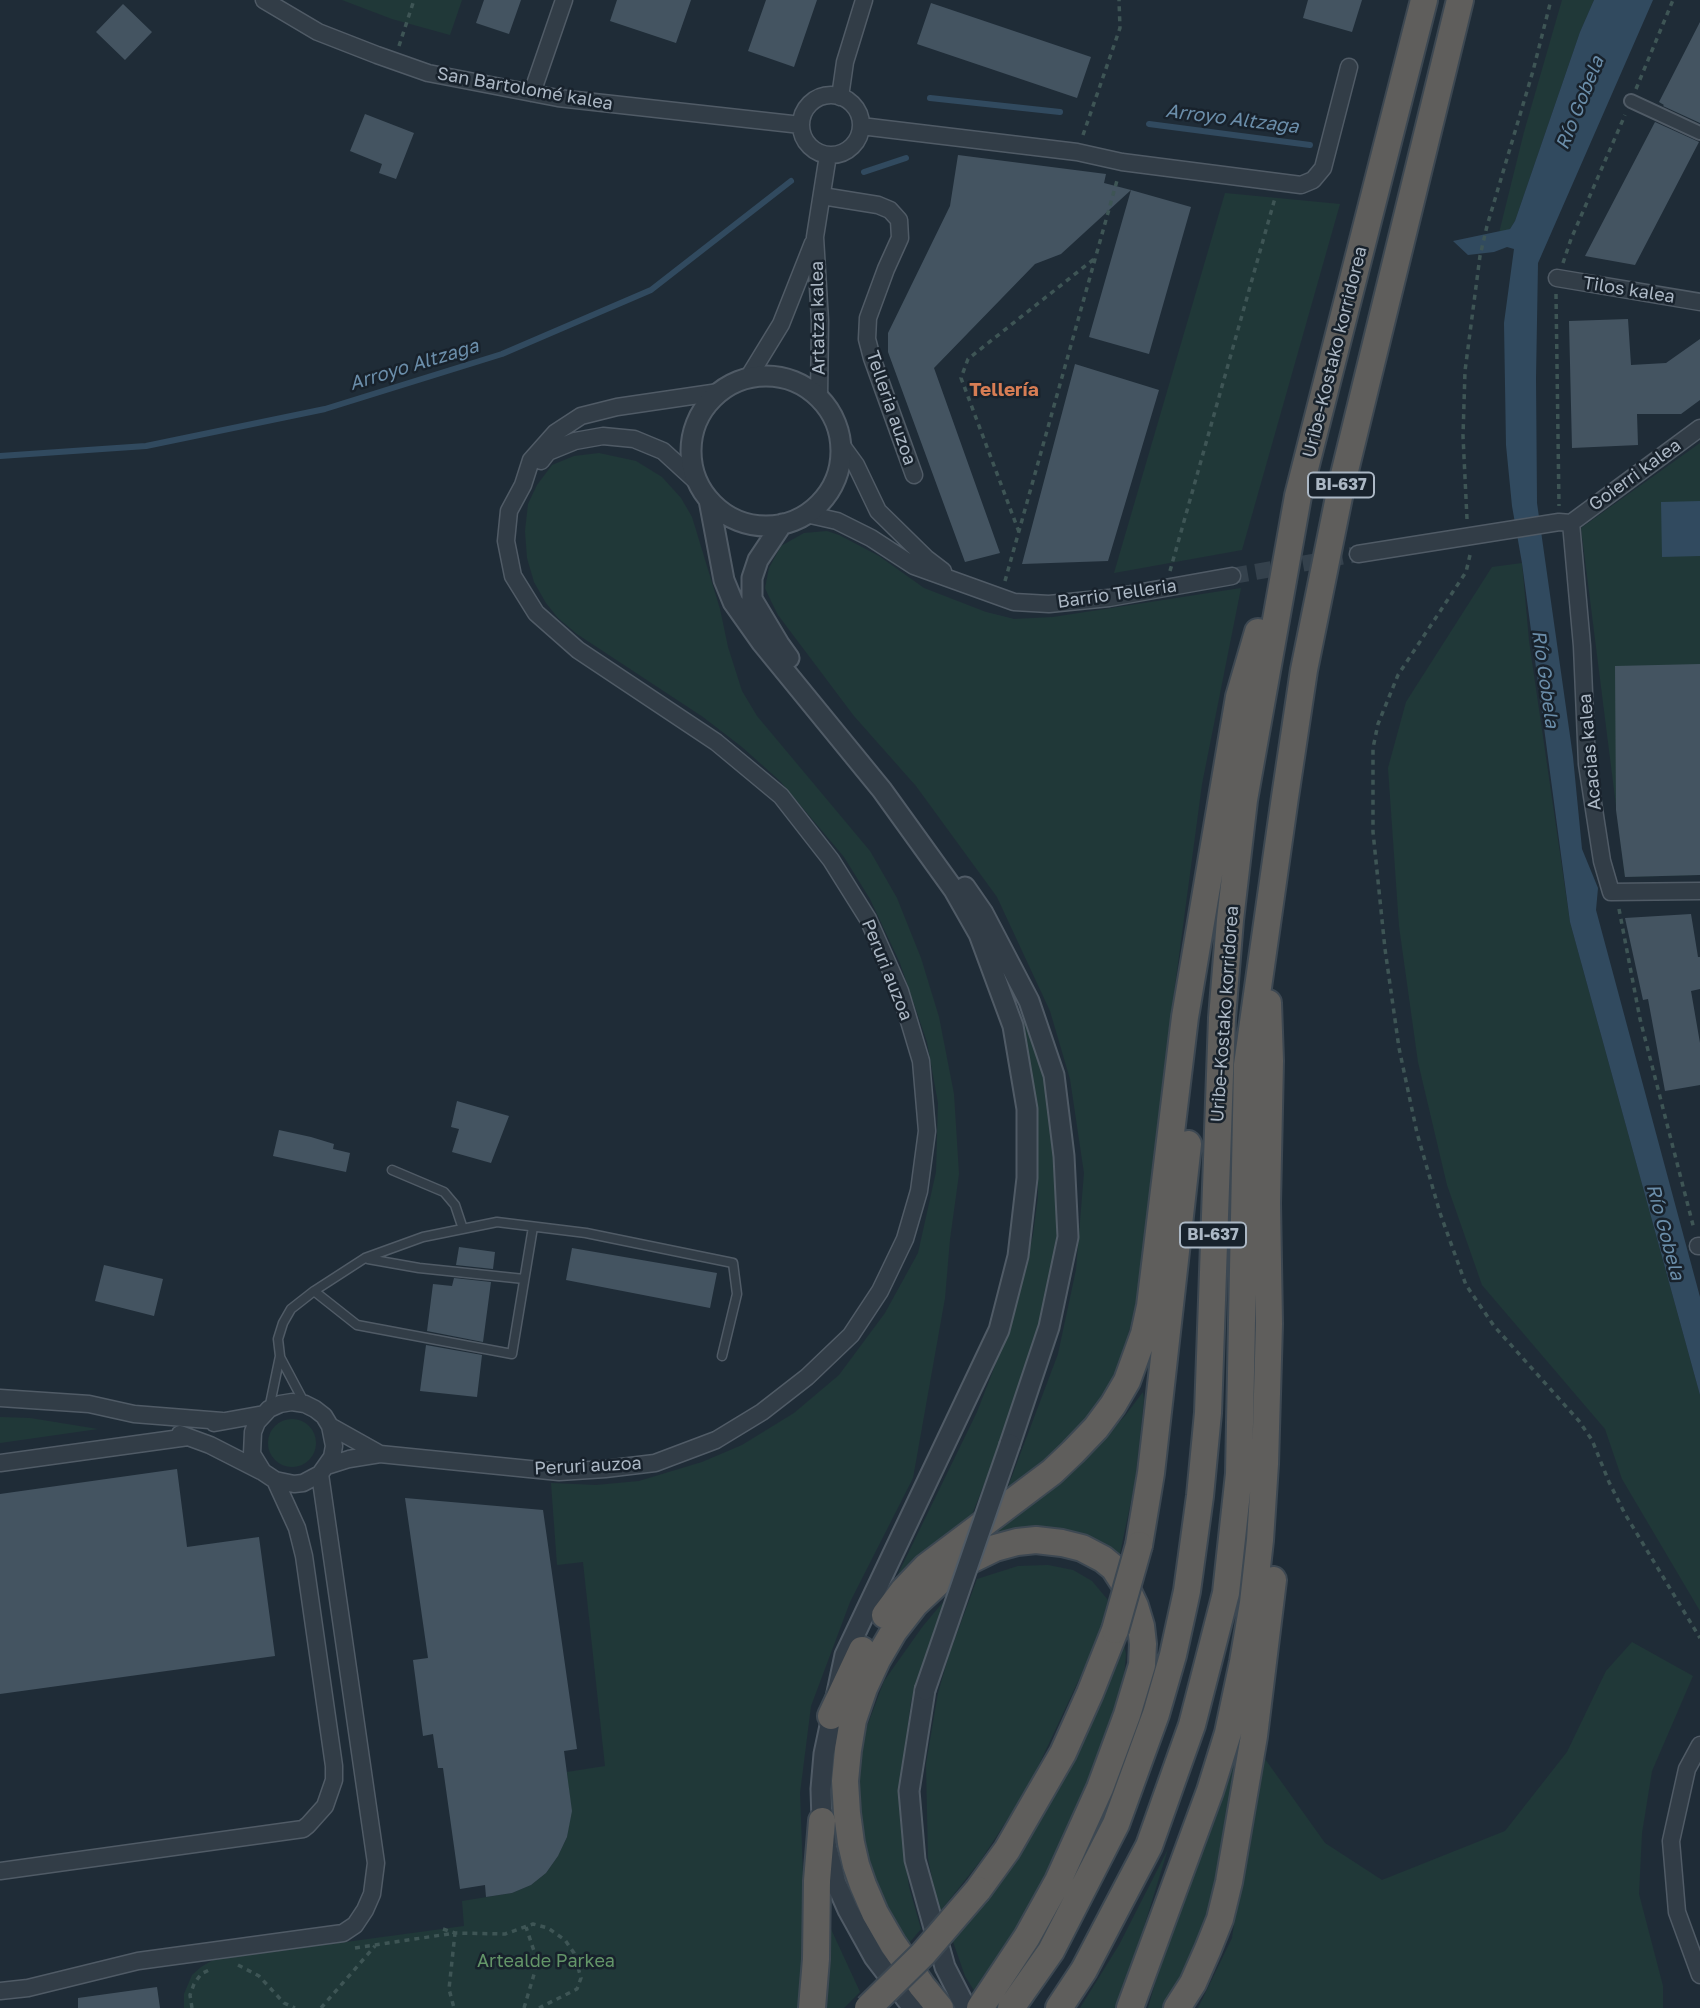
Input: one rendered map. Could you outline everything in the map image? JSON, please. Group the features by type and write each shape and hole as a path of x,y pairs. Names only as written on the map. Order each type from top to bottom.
{"highway":[{"name":"Uribe-Kostako korridorea","path":"1011,2008 1051,1951 1116,1824 1156,1714 1187,1591 1208,1413 1222,1017 1244,800 1298,496 1424,0"},
{"name":"Uribe-Kostako korridorea","path":"1059,2008 1084,1970 1149,1846 1192,1725 1226,1593 1239,1474 1247,1065 1304,670 1341,487 1461,0"},
{"path":"831,1716 862,1651 903,1591 954,1543 1052,1472 1096,1428 1114,1405 1127,1381 1144,1334 1150,1306 1185,1017 1239,697 1298,496"},
{"path":"868,2008 923,1954 1007,1850 1063,1753 1115,1630 1139,1545 1151,1473 1239,697"},
{"path":"1130,2008 1210,1791 1228,1733 1243,1662 1260,1540 1269,1324 1267,1203 1270,1061 1267,935"},
{"path":"1177,2008 1193,1983 1220,1919 1236,1849 1254,1736 1272,1593 1280,1479 1280,1428 1269,1324"},
{"path":"940,2008 893,1944 859,1875 851,1843 845,1782 853,1720 864,1688 894,1631 915,1604 960,1565 995,1548 1017,1542 1036,1540 1062,1543 1082,1548 1114,1568 1135,1606 1141,1626 1142,1665 1100,1788 1058,1881 1027,1937 980,2008"},
{"path":"812,2008 822,1821"}],"street":[{"name":"San Bartolomé kalea","path":"264,0 318,32 428,72 571,100 801,125"},
{"path":"532,93 564,0"},
{"path":"839,97 845,62 864,0"},
{"path":"861,126 1077,152 1122,162 1301,185 1313,180 1323,169 1349,67"},
{"path":"839,97 855,108 861,126 859,136 854,144 838,155 819,153 806,142 801,125 803,114 809,105 818,99 839,97"},
{"path":"1631,101 1700,133"},
{"name":"Artatza kalea","path":"819,398 820,321 816,237 828,155"},
{"name":"Telleria auzoa","path":"822,196 878,205 890,210 899,220 900,238 868,318 867,339 914,475"},
{"name":"Artatza kalea","path":"748,378 781,324 816,237"},
{"name":"Tilos kalea","path":"1557,278 1700,302"},
{"path":"523,485 548,452 575,441 603,436 634,439 663,451 698,483 709,500 724,513 742,522 762,526 782,524 806,514 822,500 833,484 840,464 841,443 830,411 804,386 786,379 767,376 748,378 732,384 719,392 702,411 692,434 691,459 698,483"},
{"path":"523,485 531,460 555,433 581,416 617,407 719,392"},
{"name":"Goierri kalea","path":"1565,523 1700,428"},
{"path":"841,443 856,465 878,511 926,558 962,584"},
{"name":"Peruri auzoa","path":"324,1470 349,1460 380,1454 559,1472 605,1469 654,1463 716,1440 762,1412 807,1377 851,1335 880,1291 905,1239 919,1191 927,1131 921,1060 900,991 868,919 831,860 781,796 716,743 578,650 536,614 513,576 506,541 509,511 523,485"},
{"path":"709,500 724,580 733,602 762,643 882,790 954,890 979,934 1013,1026 1027,1109 1027,1178 1018,1256 999,1330 845,1655 824,1754 822,1821 836,1883 874,1957 912,2008"},
{"name":"Barrio Telleria","path":"806,514 837,521 872,538 914,566 1014,602 1049,604 1109,598 1232,576"},
{"path":"1358,554 1565,523"},
{"name":"Acacias kalea","path":"1565,523 1582,646 1587,764 1602,861 1611,892 1627,892"},
{"path":"782,524 758,560 752,578 752,599 779,644 827,706 893,783 983,913 1029,1001 1054,1075 1065,1156 1068,1237 1049,1327 925,1690 909,1791 915,1860 944,1967 967,2008"},
{"path":"1627,892 1700,891"},
{"path":"0,1398 89,1404 134,1414 222,1421"},
{"path":"0,1992 28,1988 138,1961 343,1933 355,1925 372,1894 376,1863 324,1470 334,1446 330,1426 324,1416 315,1409 292,1402 280,1404 266,1412 198,1426 191,1430 188,1437"},
{"path":"0,1871 303,1829 325,1806 334,1780 334,1766 304,1556 297,1528 269,1476 253,1454 251,1443 257,1422 266,1412"},
{"path":"134,1414 210,1445 269,1476 294,1484 303,1483 324,1470"},
{"name":"Peruri auzoa","path":"330,1426 380,1454"},
{"path":"0,1463 188,1437"},
{"path":"1700,1745 1687,1769 1671,1841 1677,1912 1700,1975"}],"lane":[{"path":"391,1170 444,1192 455,1205 463,1229"},
{"path":"266,1412 280,1356 278,1339 291,1309 365,1258 423,1237 497,1222 586,1233 733,1263 737,1294 722,1356"},
{"path":"314,1291 357,1325 512,1354 533,1227"},
{"path":"365,1258 419,1268 524,1279"},
{"path":"280,1356 305,1404"}],"path":[{"path":"393,61 414,0"},
{"path":"1077,152 1120,28 1118,0"},
{"path":"1552,0 1480,256 1465,370 1463,436 1474,536 1471,558 1466,572 1398,675 1378,724 1373,748 1373,832 1399,1048 1417,1133 1440,1213 1466,1285 1494,1326 1579,1421 1592,1440 1625,1514 1700,1638"},
{"path":"1565,523 1555,304 1557,278 1673,0"},
{"path":"1000,597 1122,162"},
{"path":"1166,587 1280,182"},
{"path":"1019,532 961,378 968,359 1096,258"},
{"path":"1627,892 1618,911 1640,1019 1699,1246"},
{"path":"443,1928 454,1933 505,1934 533,1924 548,1928 565,1940 574,1953 581,1978 577,1989 539,2008"},
{"path":"524,2008 535,1970 535,1954 526,1927"},
{"path":"454,1933 449,1989 454,2008"},
{"path":"321,2008 376,1945"},
{"path":"236,1965 259,1976 284,2003 295,2008"}],"green space":[{"path":"342,0 462,0 450,35 392,19"},
{"path":"1562,0 1594,0 1580,32 1515,221 1510,229 1499,233 1524,132"},
{"path":"1225,193 1340,204 1242,550 1114,573"},
{"path":"1700,443 1700,875 1625,877 1581,528"},
{"name":"Artealde Parkea","path":"599,453 636,461 662,477 681,498 692,517 742,691 757,716 870,851 897,898 921,958 939,1017 954,1094 959,1174 945,1298 913,1478 850,1602 811,1706 800,1793 803,1981 799,2008 184,2008 184,1994 192,1975 213,1960 464,1926 462,1901 512,1893 531,1885 546,1873 567,1837 571,1811 567,1772 605,1766 583,1562 557,1565 551,1483 596,1485 639,1481 702,1462 742,1445 794,1413 839,1375 885,1313 918,1253 936,1172 938,1103 927,1042 900,963 870,899 844,857 780,781 703,717 577,634 558,618 534,582 527,558 525,531 528,504 537,485 552,465 574,456"},
{"path":"827,531 879,556 924,588 986,612 1014,619 1053,617 1241,588 1202,784 1136,1305 1119,1368 1098,1410 1060,1449 1006,1492 1058,1354 1076,1270 1084,1173 1070,1079 1050,1011 997,897 916,786 854,716 778,615 765,588 769,568 781,546 804,533"},
{"path":"1522,563 1529,641 1570,922 1700,1395 1700,1611 1622,1479 1605,1429 1482,1285 1447,1185 1418,1062 1399,926 1388,768 1406,702 1492,567"},
{"path":"1021,1015 1047,1082 1060,1174 1060,1234 1038,1336 970,1520 898,1574 977,1412 1012,1322 1033,1235 1038,1197 1038,1123"},
{"path":"1143,1392 1135,1482 1118,1563 1099,1547 991,1547 992,1535 1088,1455 1124,1417"},
{"path":"0,1417 30,1418 98,1429 0,1443"},
{"path":"292,1419 301,1420 309,1426 315,1434 315,1452 309,1460 301,1466 292,1467 283,1466 275,1460 269,1452 268,1443 269,1434 275,1426 283,1420"},
{"path":"1048,1565 1073,1570 1092,1581 1108,1600 1097,1641 1028,1788 981,1860 939,1913 928,1858 926,1764 938,1693 949,1655 977,1579 1018,1566"},
{"path":"944,1601 911,1701 902,1774 901,1828 909,1887 921,1929 904,1949 856,1838 853,1784 860,1745 884,1681"},
{"path":"1122,1636 1126,1654 1122,1700 1089,1793 1035,1907 975,1992 965,1976 951,1936"},
{"path":"1632,1642 1693,1676 1652,1771 1642,1833 1639,1894 1663,1986 1663,2008 1198,2008 1232,1938 1260,1752 1325,1843 1382,1880 1505,1831 1567,1752 1606,1671"},
{"path":"1246,1721 1207,1930 1166,2008 1148,2008 1156,1980"},
{"path":"1168,1849 1119,2008 1080,2008 1119,1945"},
{"path":"830,1927 860,1992 844,2008 822,2008"}],"water":[{"name":"Río Gobela","path":"1594,0 1653,0 1538,263 1537,503 1573,757 1582,849 1598,888 1596,910 1700,1297 1700,1395 1570,922 1512,506 1506,445 1504,323 1514,249 1507,247 1494,252 1468,255 1453,241 1510,229 1515,221 1580,32"},
{"path":"1700,501 1700,556 1662,557 1661,502"}],"building":[{"path":"484,0 521,0 509,34 476,23"},
{"path":"617,0 691,0 676,43 610,21"},
{"path":"766,0 817,0 794,67 748,51"},
{"path":"1308,0 1362,0 1352,32 1303,18"},
{"path":"931,3 1091,57 1077,98 917,44"},
{"path":"123,4 152,32 125,60 96,32"},
{"path":"1700,22 1700,123 1659,102"},
{"path":"365,114 414,133 396,179 379,173 382,164 350,151"},
{"path":"1655,122 1699,142 1635,265 1585,256"},
{"path":"958,155 1106,174 1104,183 1131,190 1061,254 1035,264 934,368 1000,553 965,562 888,352 888,333 950,206"},
{"path":"1131,190 1191,207 1149,354 1089,337"},
{"path":"1628,319 1631,365 1666,363 1700,339 1700,400 1681,414 1637,414 1638,445 1572,448 1569,321"},
{"path":"1075,364 1159,390 1108,561 1022,564"},
{"path":"1700,664 1700,875 1625,877 1616,810 1615,666"},
{"path":"1691,914 1700,957 1700,989 1691,991 1700,1043 1700,1085 1665,1091 1648,999 1643,1000 1625,918"},
{"path":"457,1101 509,1116 491,1163 452,1152 459,1129 451,1127"},
{"path":"279,1130 334,1144 333,1149 350,1153 346,1172 273,1156"},
{"path":"459,1247 495,1252 493,1269 456,1265"},
{"path":"572,1248 717,1273 710,1308 566,1280"},
{"path":"104,1265 163,1279 154,1316 95,1301"},
{"path":"454,1278 491,1282 483,1342 427,1331 433,1284 452,1286"},
{"path":"426,1345 482,1355 477,1397 420,1391"},
{"path":"177,1469 187,1547 259,1537 275,1656 0,1694 0,1494"},
{"path":"405,1498 543,1510 577,1749 564,1751 572,1811 567,1837 546,1873 531,1885 512,1893 486,1897 485,1885 460,1889 443,1768 438,1768 433,1734 423,1736 413,1660 428,1658"},
{"path":"157,1987 160,2008 78,2008 78,1998"}],"waterway":[{"name":"Arroyo Altzaga","path":"930,98 1060,112"},
{"name":"Arroyo Altzaga","path":"1149,124 1310,145"},
{"name":"Arroyo Altzaga","path":"864,172 906,158"},
{"name":"Arroyo Altzaga","path":"0,456 146,446 325,409 502,354 651,290 791,181"}],"tunnel":[{"path":"1232,576 1358,554"}],"district":[{"name":"Tellería","path":"1004,390"}]}
